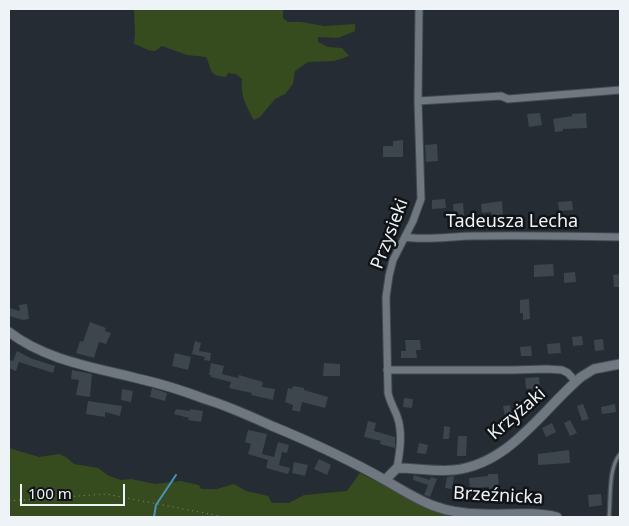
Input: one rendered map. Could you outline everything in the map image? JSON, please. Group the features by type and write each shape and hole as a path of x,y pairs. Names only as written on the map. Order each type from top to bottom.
{"street":[{"name":"Przysieki","path":"397,468 400,434 388,393 386,297 393,260 414,221 421,199 418,101 419,9"},
{"path":"418,101 501,96 508,99 620,90"},
{"name":"Tadeusza Lecha","path":"405,237 414,239 453,236 558,235 620,237"},
{"name":"Brzeźnicka","path":"9,332 44,354 141,379 207,399 232,409 341,456 426,504 456,512 557,517"},
{"name":"Krzyżaki","path":"397,468 455,470 486,459 510,446 576,382 594,369 620,364"},
{"path":"387,370 547,369 562,370 576,382"},
{"path":"385,480 397,468"}],"lane":[{"path":"609,517 612,470 620,454"}],"path":[{"path":"9,502 106,494 225,517"}],"green space":[{"path":"134,9 283,9 283,18 288,22 324,26 355,24 355,31 338,38 318,37 318,42 328,47 342,48 349,56 334,61 308,62 295,71 293,84 285,94 275,99 260,117 254,120 244,100 242,79 236,74 228,73 226,77 216,75 213,73 206,57 187,55 162,46 152,51 134,44"},
{"path":"9,448 39,457 59,454 74,464 98,468 109,476 121,480 131,479 155,484 180,481 199,485 201,489 217,489 234,484 246,491 268,496 272,503 289,503 304,495 347,491 360,473 426,507 459,517 9,517"}],"building":[{"path":"540,113 542,125 529,127 527,114"},
{"path":"586,113 587,128 563,129 563,131 555,132 553,119 572,116 572,114"},
{"path":"403,140 403,157 383,157 383,146 393,146 393,141"},
{"path":"437,144 438,161 426,162 425,145"},
{"path":"445,199 446,208 432,209 432,200"},
{"path":"502,201 503,215 492,216 491,212 482,213 481,204"},
{"path":"572,201 573,210 559,211 558,202"},
{"path":"463,203 465,226 455,227 453,204"},
{"path":"553,264 554,276 534,277 534,265"},
{"path":"575,272 576,282 564,283 564,273"},
{"path":"620,274 620,287 614,287 613,275"},
{"path":"529,299 530,319 523,320 523,313 520,313 520,300"},
{"path":"27,304 29,319 23,320 9,316 9,308 20,311 19,305"},
{"path":"90,322 106,328 105,331 111,333 106,344 99,342 94,358 76,353 80,341 83,342"},
{"path":"582,336 583,345 573,346 572,337"},
{"path":"603,339 604,350 595,351 594,340"},
{"path":"405,340 420,340 421,350 416,350 417,358 401,358 401,351 406,351"},
{"path":"195,341 201,343 199,351 211,353 210,361 204,360 205,357 192,354"},
{"path":"560,343 561,353 548,354 547,344"},
{"path":"531,346 532,356 521,356 520,347"},
{"path":"17,351 30,358 55,366 53,373 19,362 16,371 9,368 9,360 13,361"},
{"path":"175,353 191,357 188,370 172,366"},
{"path":"211,363 224,366 222,374 238,378 239,375 263,382 262,387 275,389 273,400 229,388 231,382 209,375"},
{"path":"324,363 340,364 340,376 323,376"},
{"path":"72,370 92,374 90,397 76,395 79,380 71,379"},
{"path":"539,377 540,388 526,389 525,378"},
{"path":"293,386 328,397 325,408 302,402 300,412 292,410 293,405 285,402 288,388 292,389"},
{"path":"152,388 167,393 165,401 150,397"},
{"path":"122,389 133,391 131,402 121,400"},
{"path":"404,398 413,399 412,408 403,407"},
{"path":"88,401 122,406 120,416 105,412 105,417 86,414"},
{"path":"583,404 589,419 582,421 577,406"},
{"path":"615,404 616,412 602,414 601,407"},
{"path":"510,405 511,412 520,411 522,424 507,427 503,406"},
{"path":"176,409 203,411 201,422 188,420 189,418 174,414"},
{"path":"570,420 577,433 570,436 564,423"},
{"path":"368,421 376,423 374,431 395,437 395,448 380,444 381,441 364,437"},
{"path":"552,423 556,432 546,437 542,428"},
{"path":"444,426 450,427 449,439 443,439"},
{"path":"248,430 267,434 262,454 274,457 278,442 289,445 287,453 282,452 279,465 290,468 288,474 266,468 268,460 248,454 251,444 245,442"},
{"path":"458,436 467,436 466,456 457,456"},
{"path":"419,443 428,445 426,454 417,453"},
{"path":"569,450 570,463 538,465 538,454"},
{"path":"319,459 331,465 327,475 314,469"},
{"path":"294,462 308,465 305,476 292,473"},
{"path":"488,474 498,474 499,489 489,490 489,487 470,488 469,478 488,476"},
{"path":"414,475 430,480 431,477 437,479 430,497 424,495 428,485 413,480"},
{"path":"454,476 452,489 445,488 447,477"},
{"path":"601,494 602,505 589,507 588,495"}],"waterway":[{"path":"154,517 156,505 176,475"}]}
